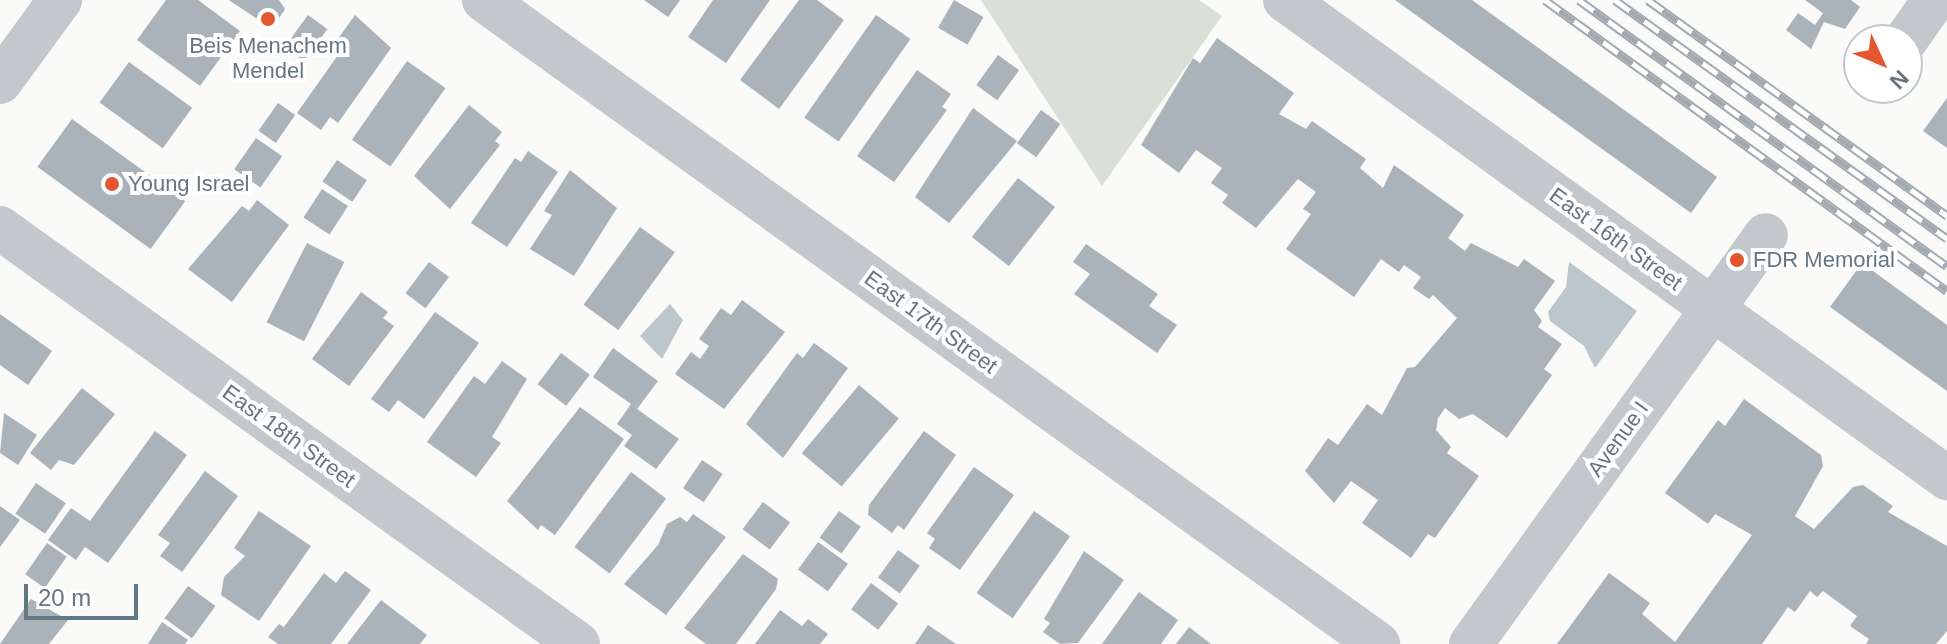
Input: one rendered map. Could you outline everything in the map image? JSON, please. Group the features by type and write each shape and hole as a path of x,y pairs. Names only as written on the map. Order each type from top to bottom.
{"street":[{"path":"0,82 60,0"},
{"name":"East 17th Street","path":"484,0 1378,644"},
{"name":"East 16th Street","path":"1285,0 1947,478"},
{"path":"1917,24 1934,0"},
{"name":"East 18th Street","path":"0,228 578,644"},
{"name":"Avenue I","path":"1471,644 1766,235"}],"shaded area":[{"path":"981,0 1199,0 1222,16 1102,186"},
{"path":"1569,262 1637,311 1595,368 1584,346 1550,321 1548,312 1566,287"},
{"path":"670,304 683,320 662,359 640,336"}],"building":[{"path":"166,0 198,0 240,31 200,86 137,40"},
{"name":"Beis Menachem Mendel","path":"229,0 279,0 285,9 272,29"},
{"path":"644,0 680,0 668,17"},
{"path":"713,0 770,0 726,63 688,37"},
{"path":"799,0 817,0 844,20 779,109 740,80"},
{"path":"954,0 983,17 967,45 938,28"},
{"path":"1395,0 1472,0 1717,177 1691,213"},
{"path":"1805,0 1851,0 1860,7 1848,24 1843,24 1843,28 1824,22 1811,49 1786,30 1798,13 1815,25 1823,13"},
{"path":"308,15 327,29 304,61 284,47"},
{"path":"355,15 391,48 338,123 330,117 321,130 297,113 338,55 330,50"},
{"path":"876,15 910,39 839,141 804,117"},
{"path":"1217,38 1294,93 1279,114 1306,129 1312,121 1366,159 1360,168 1383,188 1394,165 1464,215 1448,238 1465,251 1471,243 1518,267 1524,259 1555,281 1534,310 1542,321 1538,327 1562,344 1544,369 1552,375 1507,438 1473,414 1459,419 1445,408 1438,418 1436,430 1451,447 1447,453 1479,476 1435,538 1428,534 1411,558 1362,523 1378,500 1351,481 1334,503 1305,471 1328,438 1338,445 1367,404 1382,415 1407,368 1415,367 1457,318 1433,295 1429,299 1413,288 1421,277 1404,265 1399,272 1381,259 1354,297 1286,249 1311,214 1303,209 1316,192 1298,179 1256,228 1222,203 1228,195 1211,183 1222,168 1196,150 1179,173 1141,145 1193,58 1200,63"},
{"path":"998,55 1019,70 997,100 976,85"},
{"path":"407,61 446,88 390,167 352,140"},
{"path":"129,62 192,108 163,148 100,102"},
{"path":"917,70 951,94 942,107 947,110 894,182 857,156"},
{"path":"1947,98 1947,148 1923,131"},
{"path":"278,103 295,115 276,143 258,131"},
{"path":"469,105 502,132 495,141 500,145 450,209 414,176"},
{"path":"973,108 1017,141 949,223 915,197"},
{"path":"1041,110 1060,124 1036,157 1017,143"},
{"name":"Young Israel","path":"72,119 185,201 151,249 37,167"},
{"path":"256,138 282,156 260,187 234,169"},
{"path":"528,151 558,172 507,247 471,223 515,158 521,162"},
{"path":"337,160 367,180 352,202 322,182"},
{"path":"570,170 617,208 574,276 530,249 552,215 544,211"},
{"path":"1018,178 1055,207 1009,266 972,237"},
{"path":"322,189 348,206 329,234 303,218"},
{"path":"257,200 289,225 232,302 188,269 242,206 249,211"},
{"path":"640,227 675,252 618,330 584,305"},
{"path":"307,243 344,262 304,341 267,322"},
{"path":"1086,244 1158,294 1149,306 1177,325 1157,353 1074,294 1090,274 1073,262"},
{"path":"429,262 449,277 425,308 406,293"},
{"path":"1862,263 1947,325 1947,391 1830,307"},
{"path":"361,292 388,312 383,318 394,326 349,386 312,359"},
{"path":"742,300 785,332 724,409 675,374 691,352 700,359 709,346 699,339 721,308 731,315"},
{"path":"435,312 479,343 424,419 398,400 389,412 371,399"},
{"path":"0,314 52,351 28,385 0,365"},
{"path":"814,343 848,368 783,458 746,424 797,353 803,358"},
{"path":"613,348 658,381 637,409 679,439 656,469 624,446 632,435 617,424 631,404 593,377"},
{"path":"561,353 590,375 566,406 538,384"},
{"path":"502,361 527,379 492,437 501,443 476,477 427,442 474,376 485,384"},
{"path":"859,385 899,418 842,487 802,453"},
{"path":"82,388 115,414 74,465 59,460 51,470 30,453"},
{"path":"1744,399 1821,455 1823,466 1795,516 1814,529 1853,487 1863,485 1893,506 1888,512 1947,546 1947,631 1936,644 1866,644 1869,639 1850,626 1857,616 1823,591 1817,597 1810,591 1795,612 1788,607 1762,644 1557,644 1609,573 1650,603 1642,614 1675,642 1752,535 1715,514 1708,524 1665,493 1718,420 1725,426"},
{"path":"580,407 624,439 555,535 541,525 538,530 507,501"},
{"path":"4,413 37,435 18,465 0,453"},
{"path":"155,431 187,455 108,563 85,547 76,560 48,540 71,508 90,521"},
{"path":"924,431 956,455 904,530 898,525 892,533 868,515 869,505"},
{"path":"702,460 723,474 704,502 683,488"},
{"path":"974,467 1014,495 960,570 929,548 935,539 927,533"},
{"path":"205,471 238,496 182,572 160,556 170,543 158,535"},
{"path":"631,472 666,498 610,574 574,547"},
{"path":"36,483 66,503 45,534 15,514"},
{"path":"763,502 790,522 770,550 743,529"},
{"path":"0,506 20,520 0,547"},
{"path":"259,511 311,546 259,621 221,595 224,577 245,556 234,548"},
{"path":"839,511 861,527 841,554 820,538"},
{"path":"1034,511 1070,536 1013,618 977,593"},
{"path":"693,514 726,537 666,615 624,584 658,545 667,524 680,517 687,522"},
{"path":"818,542 848,564 828,591 798,570"},
{"path":"47,543 67,557 45,588 25,574"},
{"path":"898,550 920,566 900,593 878,578"},
{"path":"1084,551 1124,580 1078,643 1060,644 1043,632 1050,623 1044,619"},
{"path":"743,554 778,579 776,589 736,644 706,644 684,628"},
{"path":"345,571 371,590 331,644 278,644 268,637 279,624 284,627 324,573 336,583"},
{"path":"871,583 898,603 878,630 851,609"},
{"path":"188,586 216,606 192,638 164,618"},
{"path":"1139,592 1178,620 1161,644 1102,644"},
{"path":"31,599 68,620 49,644 0,644"},
{"path":"381,600 427,635 420,644 347,644"},
{"path":"780,610 802,626 808,619 828,634 820,644 755,644"},
{"path":"162,622 188,640 185,644 148,644"},
{"path":"928,625 956,644 915,644"},
{"path":"1189,627 1211,644 1176,644"}],"railway":[{"path":"1545,0 1947,291"},
{"path":"1579,0 1947,266"},
{"path":"1615,0 1947,239"},
{"path":"1648,0 1947,216"}],"place":[{"name":"Beis Menachem Mendel","path":"268,19"},
{"name":"Young Israel","path":"112,184"},
{"name":"FDR Memorial","path":"1737,260"}]}
